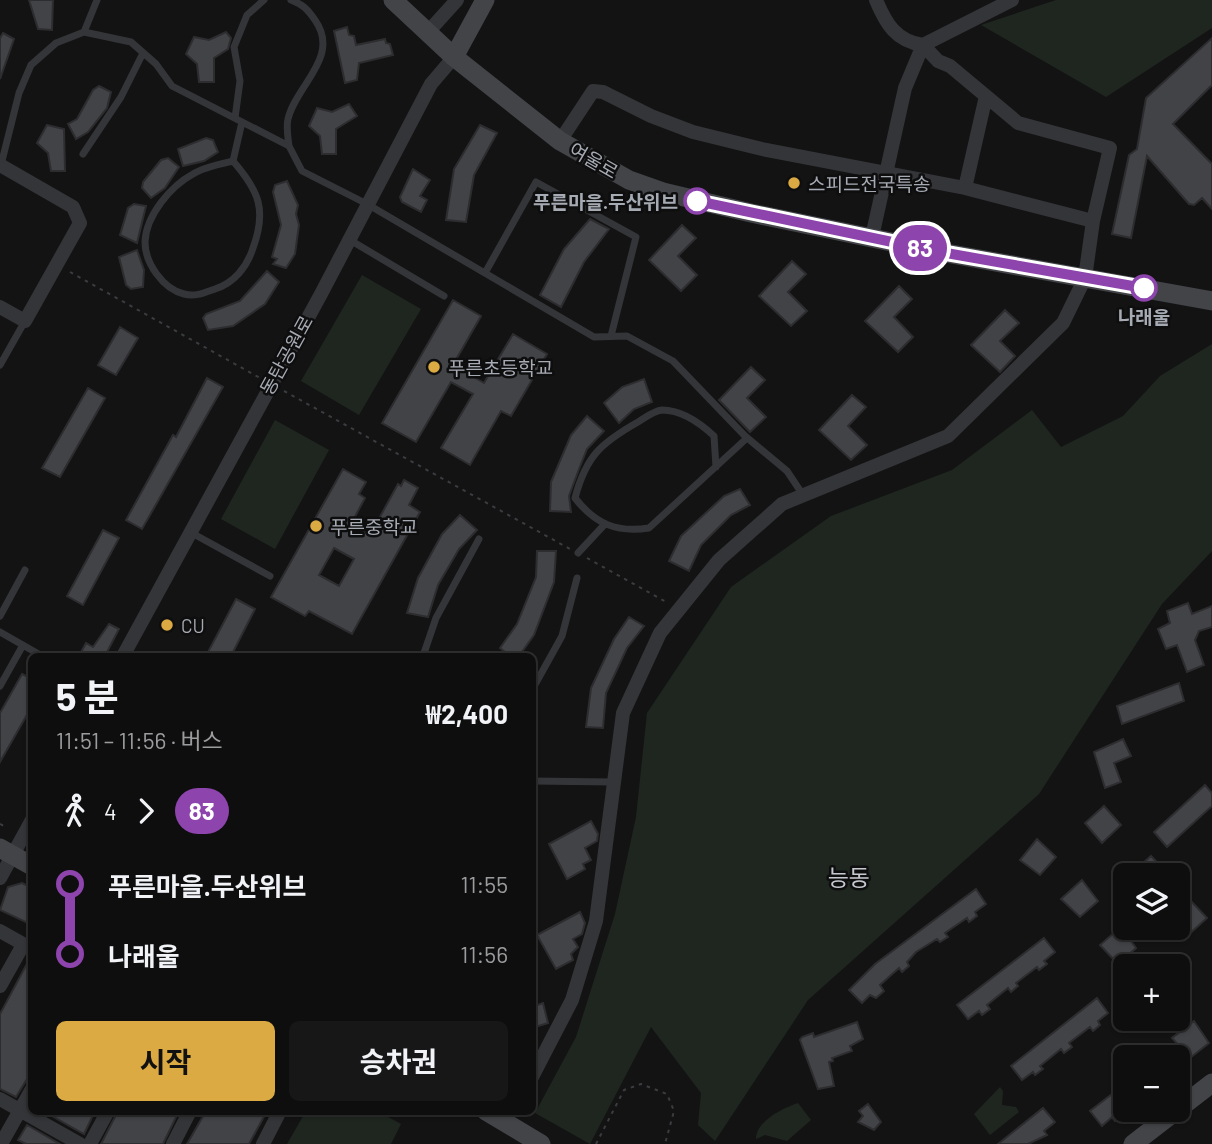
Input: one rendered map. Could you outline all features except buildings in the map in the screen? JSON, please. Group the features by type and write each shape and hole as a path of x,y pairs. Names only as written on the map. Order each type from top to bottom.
{"street":[{"name":"여울로","path":"393,0 454,57 560,141 629,180 663,192 872,237 1212,301"},
{"path":"428,33 457,0"},
{"path":"454,57 485,0"},
{"path":"536,1069 572,1000 596,921 623,713 660,633 719,560 782,504 948,436 1063,323 1086,278 1093,221 1110,148 1018,123 950,66 938,61 923,45 907,42 886,24 876,0"},
{"path":"872,237 905,88 923,45 1012,0"},
{"name":"동탄공원로","path":"125,653 431,84 454,57"},
{"path":"560,141 593,91 603,92 642,112 693,132 886,174 965,188 1093,221"},
{"path":"965,188 986,96"},
{"path":"0,165 73,208 80,223 25,321 0,307"},
{"path":"0,878 6,852 28,826"},
{"path":"6,852 28,864"},
{"path":"0,931 27,947 0,986"},
{"path":"1133,1144 1212,1083"},
{"path":"1,1144 28,1095"},
{"path":"0,1100 80,1144"},
{"path":"90,1144 106,1115"},
{"path":"173,1144 189,1115"},
{"path":"263,1144 278,1115"},
{"path":"510,1116 541,1144"}],"lane":[{"path":"83,32 97,0"},
{"path":"233,161 194,173 169,192 150,222 145,242 151,266 164,283 182,294 198,295 222,287 239,275 252,253 260,230 261,206 251,182 233,161 240,81 234,47 247,15 264,0"},
{"path":"291,0 305,5 318,25 324,42 318,68 300,92 288,120 289,146 302,171 367,204 594,337 627,336 673,361 747,438 787,471 803,495"},
{"path":"0,165 19,93 31,65 56,43 83,32 131,42 172,86 289,146"},
{"path":"83,154 121,97 143,53"},
{"path":"485,273 536,182 636,237 611,336"},
{"path":"349,240 444,296"},
{"path":"0,365 25,321"},
{"path":"716,467 714,436 690,418 658,410 599,446 582,473 575,498 586,512 605,524 628,531 649,528 716,467 747,438"},
{"path":"578,553 605,524"},
{"path":"189,531 270,576"},
{"path":"424,653 436,618 479,539"},
{"path":"0,616 25,570"},
{"path":"536,683 562,636 577,578"},
{"path":"0,632 38,653"},
{"path":"0,686 23,645"},
{"path":"536,781 612,782"}],"path":[{"path":"56,264 679,609"},
{"path":"0,824 4,826"},
{"path":"596,1144 624,1090 641,1084 667,1094 674,1111 665,1144"}],"shaded area":[{"path":"1056,0 1212,0 1212,28 1106,97 981,25"},
{"path":"362,275 421,309 359,415 301,381"},
{"path":"1212,344 1212,551 1162,604 1039,794 808,1000 715,1141 698,1125 701,1093 651,1027 590,1144 536,1114 576,1037 615,914 636,817 647,713 731,587 831,516 952,470 1032,410 1061,447 1123,416 1160,376"},
{"path":"275,420 329,450 275,549 221,519"},
{"path":"1000,1087 1003,1091 1002,1105 1016,1107 1019,1112 990,1135 974,1114"},
{"path":"798,1103 811,1120 787,1141 765,1135 756,1139 760,1126 765,1121"},
{"path":"304,1115 384,1115 401,1124 391,1144 287,1144"}],"bus line":[{"name":"83","path":"697,201 935,251 1144,288"}],"place":[{"name":"스피드전국특송","path":"794,183"},
{"name":"푸른마을.두산위브","path":"697,201"},
{"name":"나래울","path":"1144,288"},
{"name":"푸른초등학교","path":"434,367"},
{"name":"푸른중학교","path":"316,526"},
{"name":"CU","path":"167,625"}],"district":[{"name":"능동","path":"849,877"}]}
